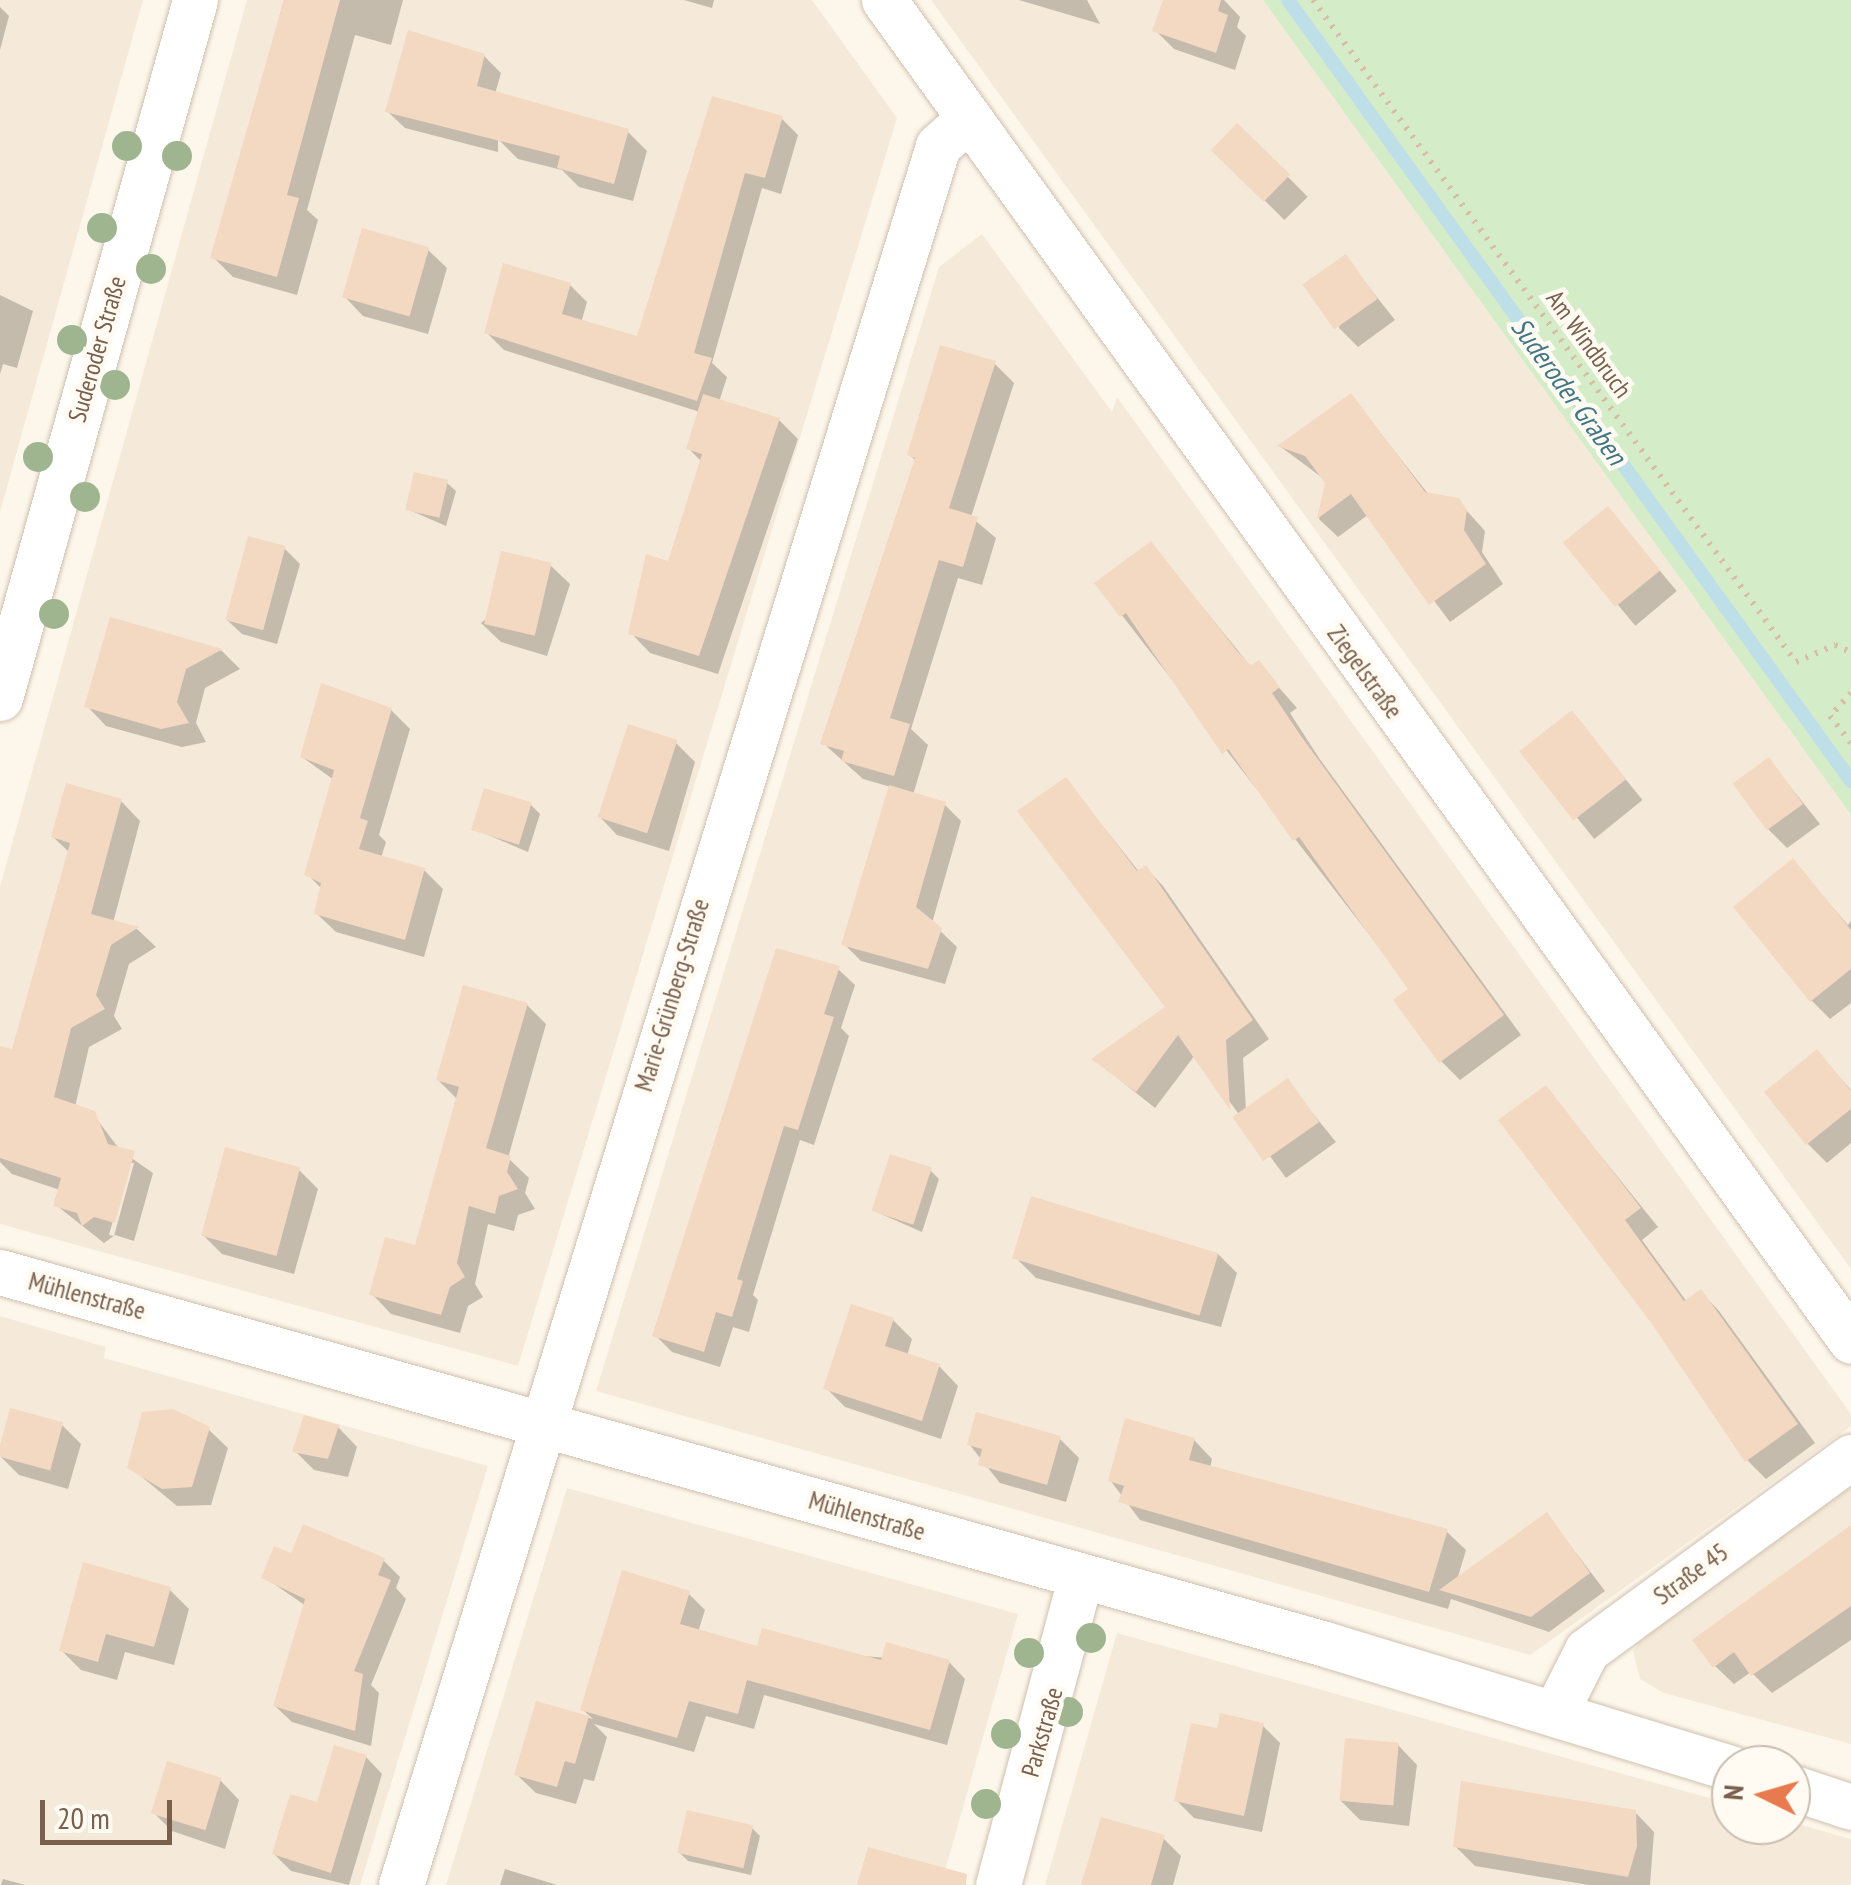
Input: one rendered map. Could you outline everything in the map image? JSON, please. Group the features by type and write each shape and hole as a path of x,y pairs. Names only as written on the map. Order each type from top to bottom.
{"street":[{"name":"Suderoder Straße","path":"0,698 195,0"},
{"name":"Ziegelstraße","path":"884,0 1851,1341"},
{"name":"Marie-Grünberg-Straße","path":"401,1885 539,1421 938,146 968,119"},
{"name":"Mühlenstraße","path":"0,1272 1556,1711 1711,1761"},
{"name":"Straße 45","path":"1556,1711 1587,1650 1851,1457"},
{"name":"Parkstraße","path":"998,1885 1080,1578"},
{"path":"1811,1794 1851,1807"}],"path":[{"name":"Am Windbruch","path":"1314,0 1796,662 1836,645 1851,652"},
{"path":"1851,694 1830,716 1851,744"}],"shaded area":[{"path":"0,0 143,0 0,512"},
{"path":"247,0 812,0 897,118 518,1366 0,1224 0,887"},
{"path":"931,0 1263,0 1851,815 1851,1269"},
{"path":"982,234 1112,412 1117,397 1851,1414 1851,1426 1530,1655 596,1391 939,267"},
{"path":"0,1316 106,1347 104,1358 488,1466 360,1885 0,1885"},
{"path":"1851,1485 1851,1744 1664,1693 1640,1679 1633,1651 1644,1635"},
{"path":"567,1488 1018,1614 941,1885 446,1885"},
{"path":"1117,1633 1711,1798 1711,1845 1811,1845 1811,1828 1851,1839 1851,1885 1045,1885"}],"green space":[{"path":"1263,0 1851,0 1851,815"}],"building":[{"path":"284,0 340,0 287,195 299,198 277,277 210,258"},
{"path":"1163,0 1221,0 1218,11 1228,15 1216,53 1152,31"},
{"path":"408,30 485,54 477,86 629,129 614,184 557,168 560,156 385,112"},
{"path":"712,96 783,116 765,178 745,173 694,353 712,358 697,401 484,333 503,263 571,283 562,314 637,336"},
{"path":"1237,123 1290,174 1264,202 1211,150"},
{"path":"362,228 429,247 409,317 342,297"},
{"path":"1346,254 1378,299 1334,329 1303,284"},
{"path":"940,345 996,361 949,508 978,517 963,567 939,560 890,718 910,724 894,776 841,761 844,751 820,744 915,458 907,455"},
{"path":"1351,393 1425,492 1459,498 1467,510 1464,530 1486,564 1429,605 1351,494 1317,519 1325,483 1305,456 1277,446"},
{"path":"703,394 780,418 699,656 628,634 646,554 668,561 702,454 686,449"},
{"path":"414,472 448,480 439,518 405,510"},
{"path":"1608,506 1660,571 1615,607 1563,543"},
{"path":"248,536 286,546 263,630 225,620"},
{"path":"1151,541 1237,651 1251,665 1259,660 1280,687 1272,693 1301,736 1504,1015 1439,1063 1393,1000 1408,989 1299,837 1293,841 1228,749 1222,754 1126,613 1120,617 1094,583"},
{"path":"501,551 552,563 535,636 484,624"},
{"path":"110,617 223,649 186,669 177,702 189,723 161,729 84,707"},
{"path":"321,683 392,708 360,818 368,821 359,849 425,868 405,940 314,914 321,883 304,875 334,770 300,757"},
{"path":"1572,710 1626,779 1573,821 1519,751"},
{"path":"628,724 677,740 647,833 598,817"},
{"path":"1769,757 1803,804 1767,830 1733,783"},
{"path":"1066,777 1137,871 1146,865 1253,1020 1226,1040 1230,1110 1178,1035 1136,1092 1091,1059 1165,1007 1017,811"},
{"path":"66,783 122,799 91,914 139,927 111,945 96,995 105,1009 71,1028 54,1097 95,1111 108,1144 135,1151 115,1223 94,1217 82,1226 77,1213 53,1206 61,1178 0,1158 0,1046 12,1049 70,843 51,837"},
{"path":"889,785 946,802 916,907 942,928 928,969 841,945"},
{"path":"484,788 532,803 519,845 471,830"},
{"path":"1793,858 1851,930 1851,969 1810,1002 1733,907"},
{"path":"776,948 840,966 824,1014 834,1017 798,1130 784,1126 737,1279 743,1281 732,1317 716,1312 704,1352 652,1336"},
{"path":"463,985 528,1003 486,1148 511,1156 507,1172 518,1189 499,1196 495,1214 469,1206 457,1263 465,1277 450,1287 441,1315 369,1295 385,1237 415,1245 459,1087 436,1080"},
{"path":"1817,1049 1851,1091 1851,1109 1806,1145 1764,1092"},
{"path":"1288,1078 1319,1122 1263,1161 1232,1117"},
{"path":"1546,1085 1641,1208 1625,1220 1684,1301 1701,1289 1798,1424 1745,1462 1652,1324 1498,1120"},
{"path":"225,1147 300,1167 277,1256 201,1236"},
{"path":"890,1154 932,1168 913,1225 871,1211"},
{"path":"1031,1196 1218,1253 1199,1315 1012,1258"},
{"path":"851,1304 894,1318 885,1346 940,1364 922,1421 823,1389"},
{"path":"10,1408 63,1422 50,1471 0,1457"},
{"path":"173,1409 210,1427 192,1487 162,1489 127,1468 142,1412"},
{"path":"976,1412 1061,1436 1047,1485 978,1465 982,1449 967,1445"},
{"path":"304,1415 339,1425 328,1459 292,1452"},
{"path":"1125,1418 1195,1438 1189,1460 1448,1529 1429,1592 1118,1502 1124,1486 1108,1481"},
{"path":"1547,1512 1590,1573 1531,1617 1439,1590"},
{"path":"303,1524 385,1558 378,1575 391,1580 354,1671 363,1674 355,1731 273,1706 305,1599 261,1578 274,1546 291,1553"},
{"path":"1851,1525 1851,1606 1751,1676 1734,1652 1713,1668 1692,1640"},
{"path":"83,1562 171,1587 154,1647 106,1634 98,1662 59,1651"},
{"path":"622,1570 690,1591 680,1624 757,1646 762,1628 881,1660 886,1642 950,1660 930,1730 747,1680 738,1714 689,1701 677,1738 580,1710"},
{"path":"536,1701 589,1716 575,1764 565,1761 557,1787 514,1775"},
{"path":"1220,1713 1264,1723 1244,1816 1174,1801 1191,1723 1217,1728"},
{"path":"1345,1738 1399,1743 1393,1805 1340,1801"},
{"path":"334,1745 367,1755 331,1873 272,1854 290,1794 317,1802"},
{"path":"167,1761 222,1778 205,1830 151,1814"},
{"path":"1461,1781 1636,1810 1637,1846 1628,1877 1453,1847"},
{"path":"687,1810 753,1825 743,1868 677,1853"},
{"path":"1101,1817 1165,1835 1151,1885 1081,1885"},
{"path":"868,1847 967,1874 966,1885 857,1885"}],"waterway":[{"name":"Suderoder Graben","path":"1288,0 1851,781"}]}
